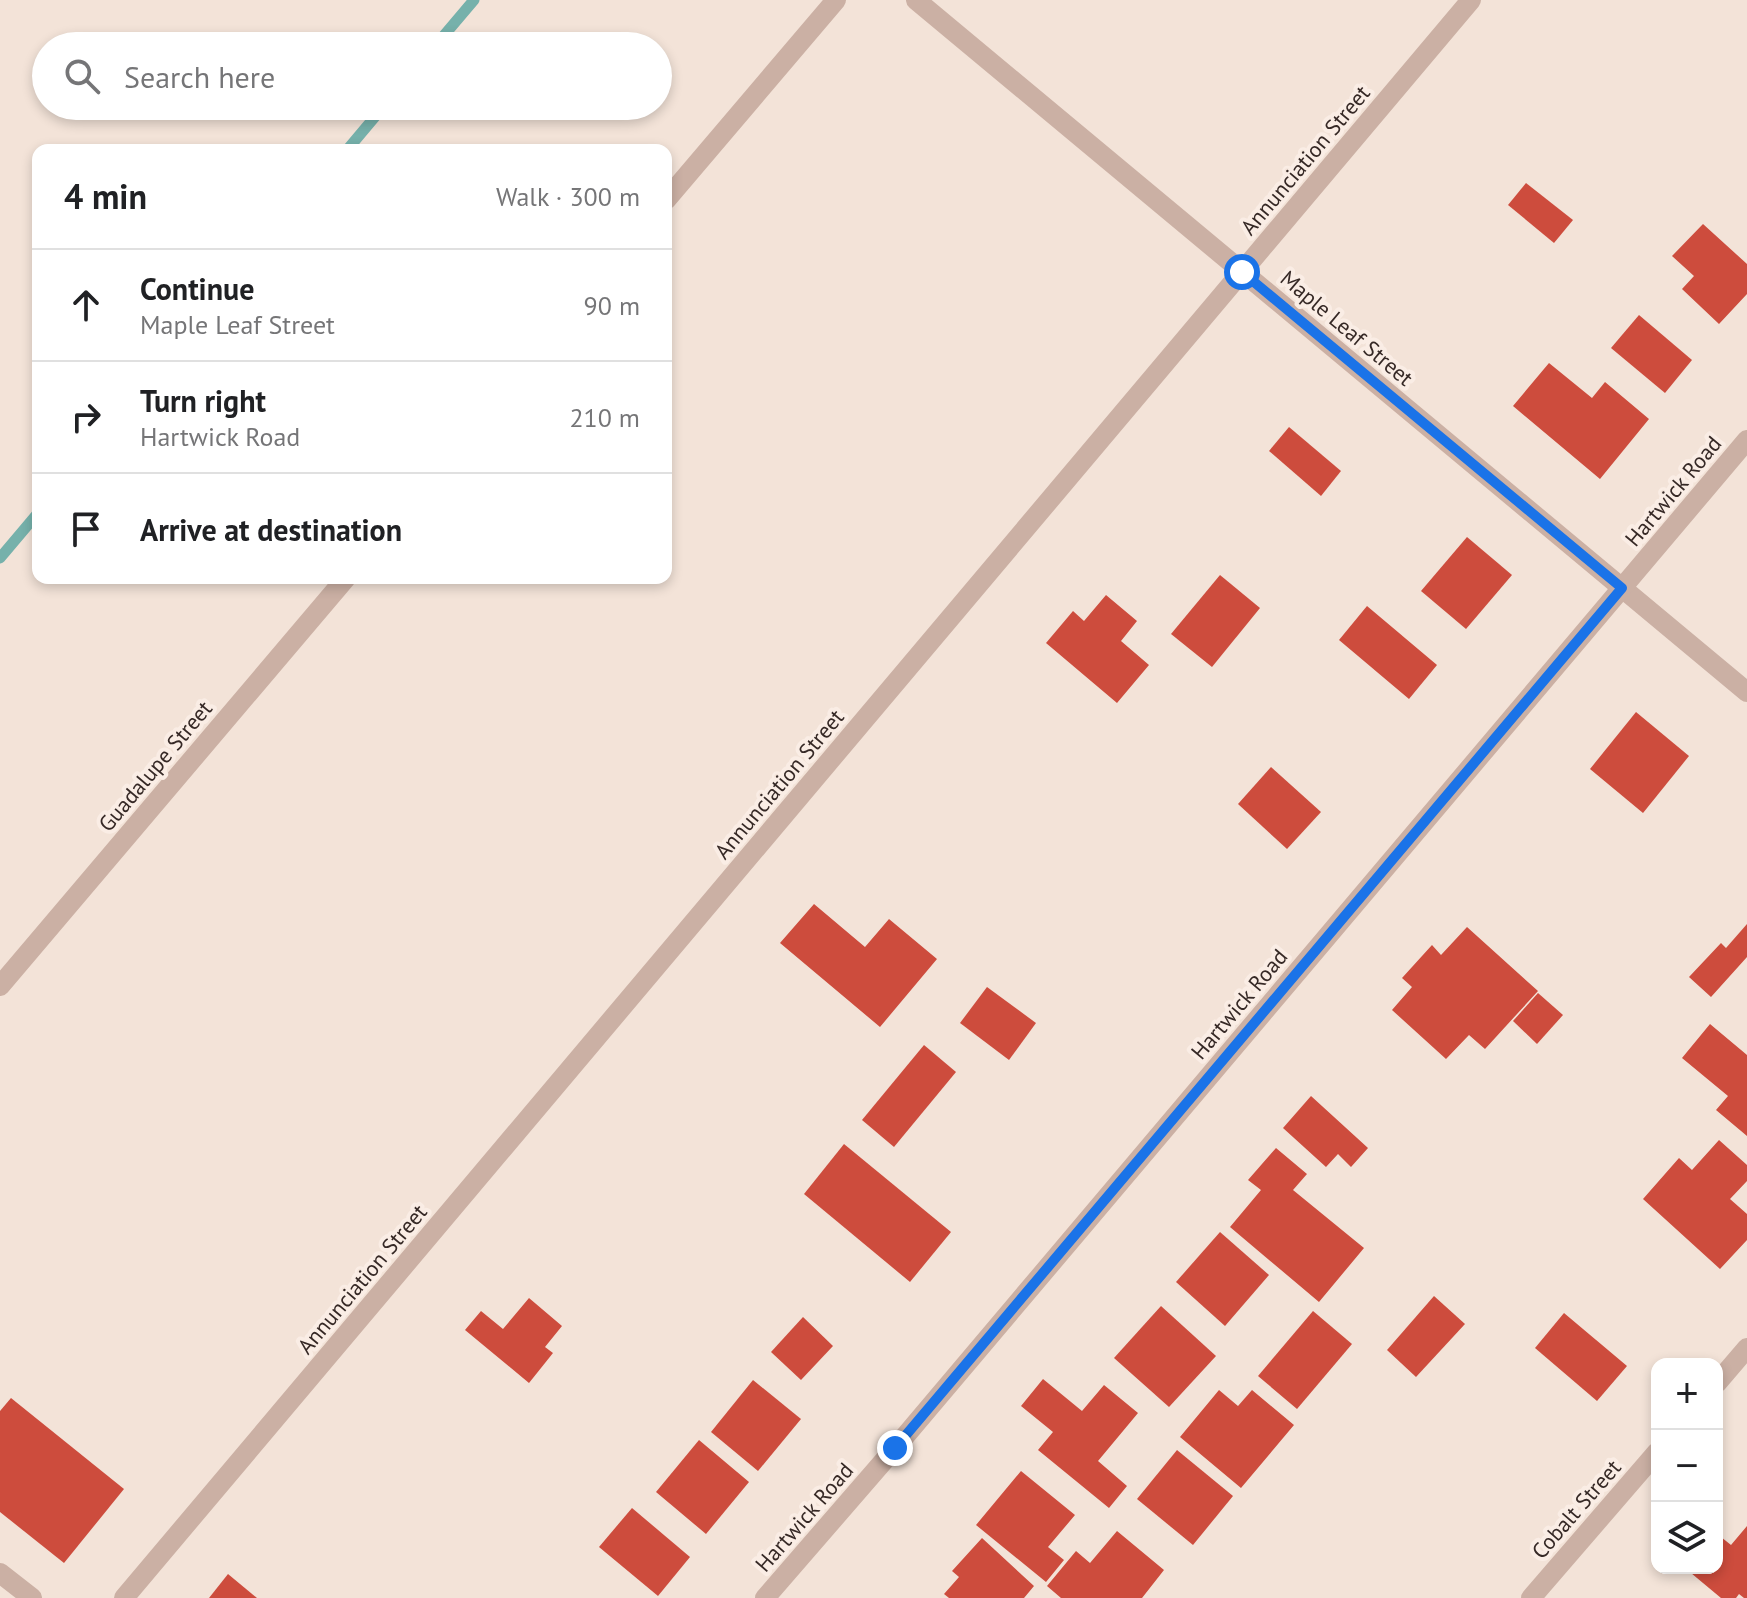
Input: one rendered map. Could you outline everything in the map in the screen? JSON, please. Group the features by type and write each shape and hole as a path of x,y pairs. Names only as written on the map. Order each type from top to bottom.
{"street":[{"path":"672,193 836,0"},
{"name":"Maple Leaf Street","path":"916,0 1747,692"},
{"name":"Annunciation Street","path":"124,1598 1471,0"},
{"name":"Hartwick Road","path":"765,1598 1747,440"},
{"name":"Guadalupe Street","path":"0,986 341,584"},
{"path":"1723,1376 1747,1348"},
{"name":"Cobalt Street","path":"1531,1598 1651,1459"},
{"path":"1,1575 32,1598"}],"building":[{"path":"1526,183 1573,220 1554,243 1508,205"},
{"path":"1703,224 1747,264 1747,294 1719,324 1682,289 1694,276 1672,256"},
{"path":"1639,315 1692,360 1665,393 1611,348"},
{"path":"1549,363 1592,398 1605,382 1649,419 1600,479 1513,406"},
{"path":"1289,427 1341,471 1321,496 1269,451"},
{"path":"1467,537 1512,575 1466,629 1421,591"},
{"path":"1220,575 1260,608 1212,667 1171,634"},
{"path":"1106,595 1137,621 1121,641 1149,665 1117,703 1046,643 1073,611 1084,621"},
{"path":"1367,606 1437,665 1409,699 1339,640"},
{"path":"1636,712 1689,756 1643,813 1590,769"},
{"path":"1271,767 1321,812 1287,849 1238,804"},
{"path":"814,904 865,947 889,919 937,959 880,1027 780,943"},
{"path":"1747,924 1747,957 1711,997 1689,977 1721,943 1726,948"},
{"path":"1467,927 1538,991 1485,1049 1469,1035 1446,1059 1392,1010 1412,987 1402,978 1432,945 1441,955"},
{"path":"987,987 1036,1023 1009,1060 960,1023"},
{"path":"1538,993 1563,1015 1537,1044 1513,1021"},
{"path":"1710,1024 1747,1055 1747,1136 1716,1110 1728,1096 1682,1058"},
{"path":"924,1045 956,1072 894,1147 862,1120"},
{"path":"1311,1096 1368,1148 1351,1167 1338,1154 1326,1167 1283,1128"},
{"path":"1719,1140 1747,1165 1747,1181 1730,1199 1747,1214 1747,1240 1720,1269 1643,1199 1679,1158 1692,1170"},
{"path":"844,1144 951,1232 910,1282 804,1194"},
{"path":"1276,1148 1307,1174 1293,1190 1364,1248 1319,1302 1230,1227 1261,1190 1248,1180"},
{"path":"1220,1232 1269,1275 1225,1326 1176,1282"},
{"path":"1434,1296 1465,1324 1416,1377 1387,1350"},
{"path":"529,1298 562,1326 545,1347 553,1353 529,1383 465,1330 481,1311 503,1329"},
{"path":"1161,1306 1216,1356 1169,1407 1114,1358"},
{"path":"1313,1311 1352,1344 1297,1409 1258,1376"},
{"path":"1564,1313 1627,1366 1597,1401 1535,1348"},
{"path":"803,1317 833,1346 801,1380 771,1352"},
{"path":"1043,1379 1082,1411 1104,1385 1138,1413 1098,1461 1127,1486 1109,1508 1038,1450 1053,1432 1021,1406"},
{"path":"753,1380 801,1419 758,1471 711,1432"},
{"path":"1219,1390 1238,1406 1252,1390 1294,1425 1241,1488 1180,1437"},
{"path":"11,1398 124,1489 64,1563 0,1512 0,1411"},
{"path":"699,1440 749,1482 706,1534 656,1492"},
{"path":"1177,1450 1233,1496 1193,1545 1137,1499"},
{"path":"1021,1471 1075,1515 1048,1547 1064,1560 1046,1582 976,1525"},
{"path":"632,1508 690,1557 658,1596 599,1547"},
{"path":"1747,1526 1747,1598 1739,1594 1736,1598 1721,1598 1692,1574 1723,1574 1723,1539 1731,1545"},
{"path":"1117,1531 1164,1570 1142,1598 1061,1598 1047,1586 1076,1551 1090,1563"},
{"path":"982,1538 1034,1586 1024,1598 949,1598 944,1594 959,1577 952,1571"},
{"path":"228,1574 257,1598 209,1598"}],"waterway":[{"path":"447,32 474,0"},
{"path":"352,144 372,120"},
{"path":"0,558 32,520"}],"route":[{"path":"895,1448 1622,588 1242,272"}]}
